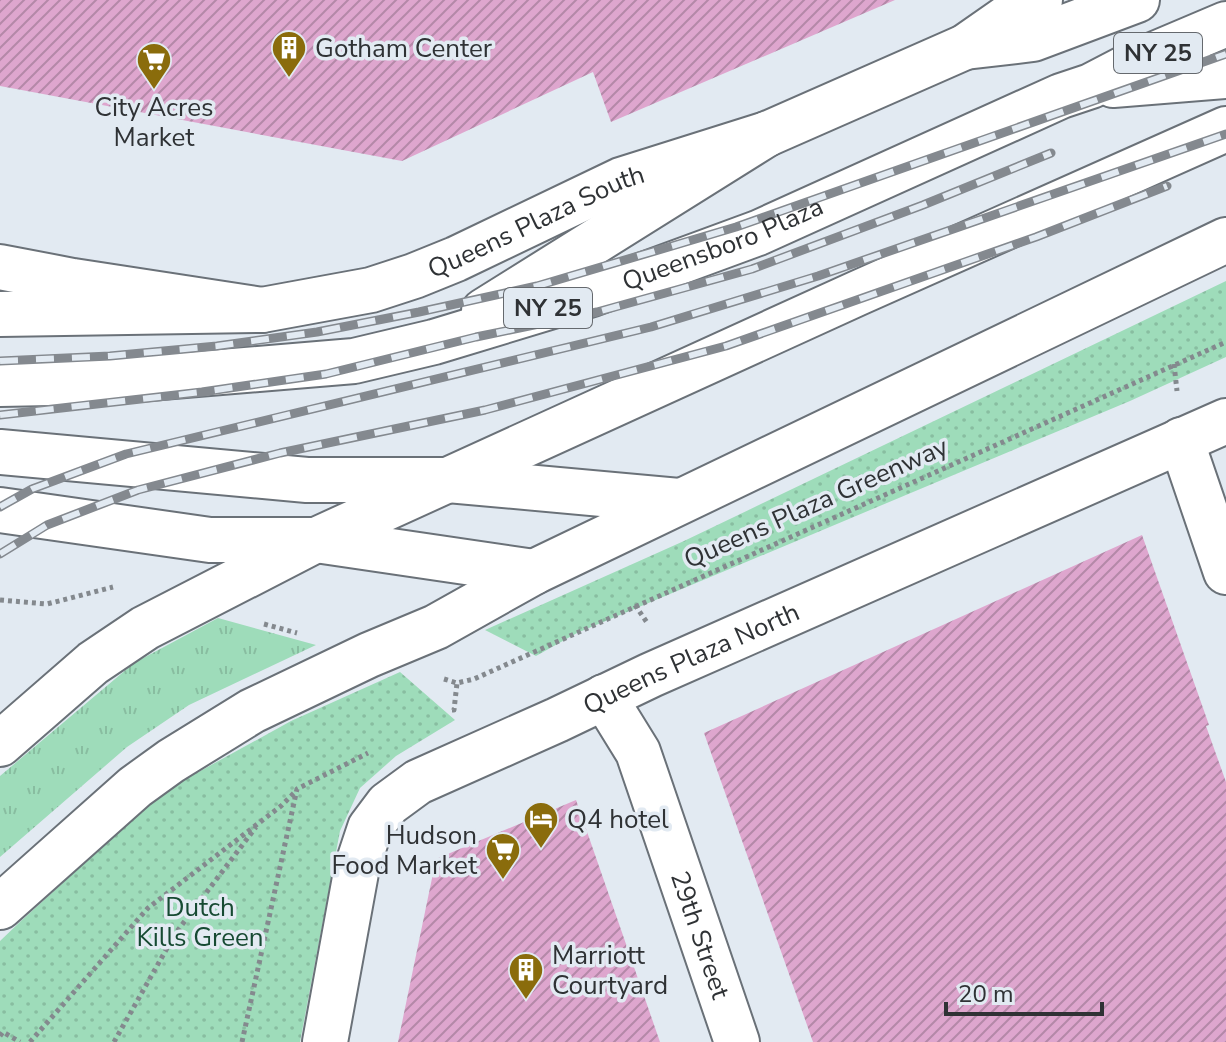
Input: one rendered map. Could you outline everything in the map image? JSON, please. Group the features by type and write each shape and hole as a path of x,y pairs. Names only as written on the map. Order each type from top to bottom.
{"main road":[{"path":"965,47 1033,39 1137,0"},
{"name":"Queens Plaza South","path":"0,314 262,310 371,290 456,259 621,180 767,134 965,47 1024,3"},
{"name":"Queensboro Plaza","path":"0,384 101,382 354,361 434,342 592,294 758,233 1226,24"},
{"name":"NY 25","path":"1091,86 1226,76"},
{"path":"0,744 93,663 145,628 316,540 872,286 1226,129"},
{"path":"434,342 767,134"},
{"path":"0,907 135,787 252,711 436,627 534,572 1226,240"},
{"path":"0,267 262,310"},
{"name":"Queens Plaza North","path":"325,1042 357,867 370,828 388,804 418,782 557,720 1180,422 1226,421"},
{"path":"1180,422 1226,572"},
{"path":"0,452 307,480 448,480 682,501"},
{"path":"0,510 210,540 316,540 534,572"},
{"name":"29th Street","path":"604,697 638,752 737,1042"}],"path":[{"name":"Queens Plaza Greenway","path":"457,683 474,679 1226,342"},
{"path":"1174,364 1180,422"},
{"path":"0,600 47,604 124,585"},
{"path":"635,605 647,623"},
{"path":"258,622 302,635"},
{"path":"434,675 457,683 454,710"},
{"path":"30,1042 148,908 281,806 297,789"},
{"path":"114,1042 175,934 262,820"},
{"path":"0,1036 3,1032 20,1042"}],"green space":[{"path":"1226,281 1226,357 1130,401 577,633 536,656 485,630 684,541"},
{"path":"218,618 316,645 189,705 127,747 0,857 0,776 134,663"},
{"name":"Dutch Kills Green","path":"400,672 455,720 396,756 360,788 340,831 300,1042 0,1042 0,941 22,920 164,791 291,721"}],"building":[{"name":"Gotham Center","path":"0,0 895,0 611,122 593,72 402,161 0,86"},
{"path":"1142,535 1226,782 1226,1042 813,1042 704,733"},
{"path":"576,800 660,1042 398,1042 436,859"}],"railway":[{"path":"0,361 110,356 217,346 317,332 537,286 736,227 1226,54"},
{"path":"0,507 32,489 126,454 651,327 818,276 1226,134"},
{"path":"0,415 326,374 476,337 597,312 752,269 1051,153"},
{"path":"0,554 47,525 138,490 280,453 485,410 726,346 1036,237 1167,186"}],"place":[{"name":"Gotham Center","path":"289,79"},
{"name":"City Acres Market","path":"154,91"},
{"name":"Q4 hotel","path":"541,850"},
{"name":"Hudson Food Market","path":"503,881"},
{"name":"Marriott Courtyard","path":"526,1001"}]}
